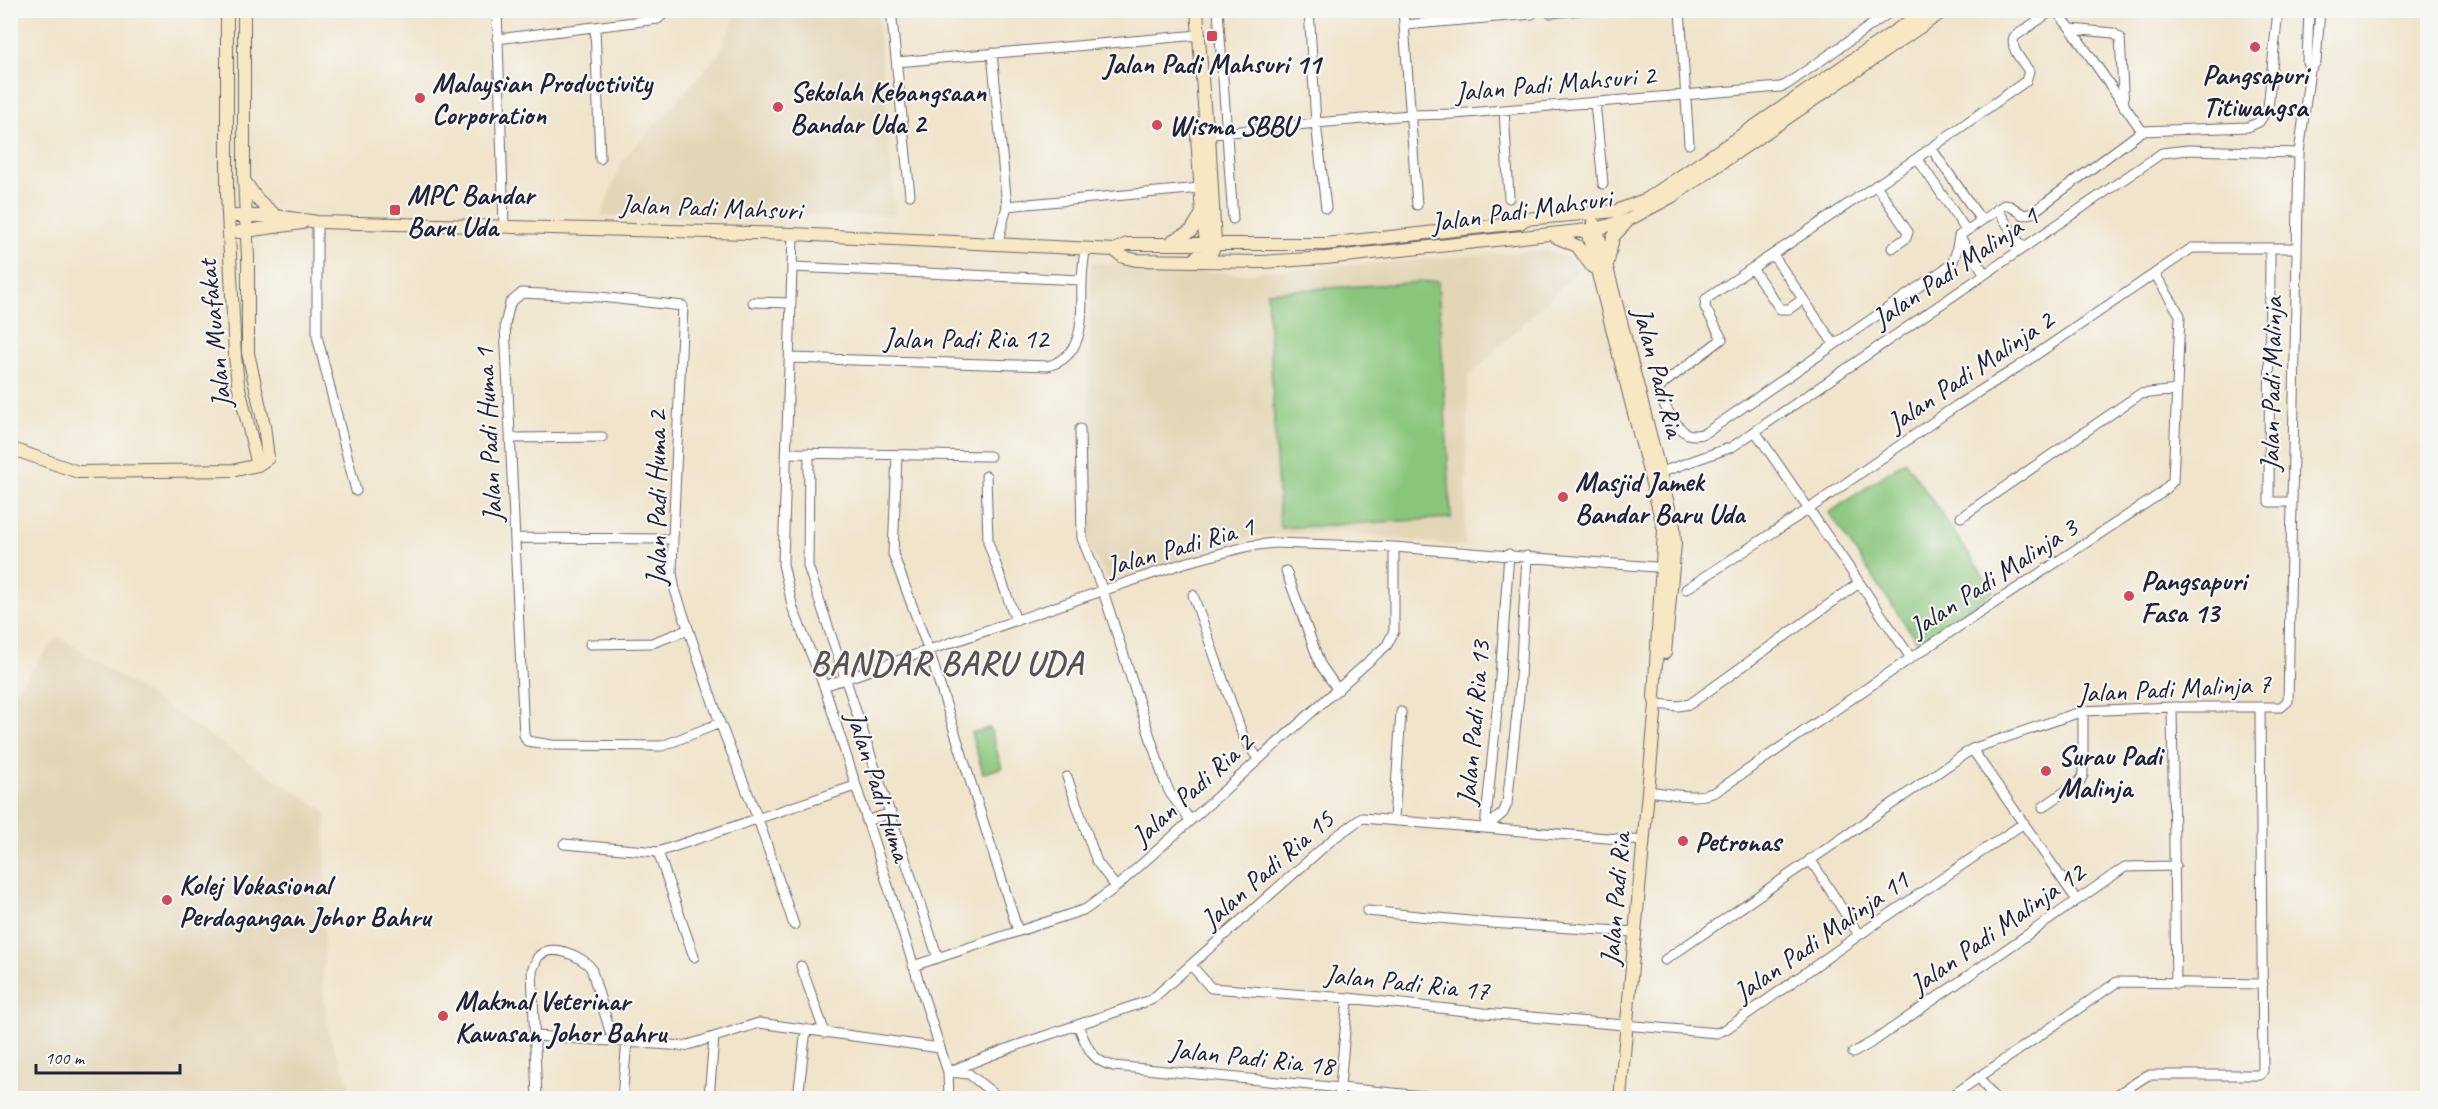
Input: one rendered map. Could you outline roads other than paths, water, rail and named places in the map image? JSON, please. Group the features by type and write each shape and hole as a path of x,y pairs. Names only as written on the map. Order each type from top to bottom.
{"main road":[{"name":"Jalan Muafakat","path":"227,10 228,216 237,375 258,465 268,458 268,452 248,352 248,258 244,179 244,10"},
{"path":"1197,10 1205,118 1200,188 1202,214 1210,246 1220,255 1277,256 1284,261"},
{"name":"Jalan Padi Mahsuri","path":"1114,250 1127,244 1165,243 1210,246 1325,243 1520,223 1525,219 1616,211 1631,207 1667,187 1926,10"},
{"name":"Jalan Padi Mahsuri","path":"228,216 245,215 276,222 504,225 794,234 1114,250 1136,260 1212,262 1284,261 1550,236 1630,219 1673,196 1946,10"},
{"path":"1127,257 1136,255 1202,256 1210,246 1203,135"},
{"path":"244,179 276,222 248,258"},
{"path":"1520,223 1592,228 1616,211"},
{"path":"1165,243 1191,231 1202,214"},
{"path":"1550,236 1576,246 1603,274 1613,237 1630,219"},
{"name":"Jalan Padi Mahsuri","path":"229,233 246,232 276,222"},
{"name":"Jalan Padi Ria","path":"1592,228 1655,475 1674,527 1667,568 1654,697 1656,704 1620,1098"},
{"path":"10,448 78,472 236,470 258,465"}],"street":[{"path":"496,10 504,225"},
{"path":"497,39 658,19 668,10"},
{"path":"891,10 910,195"},
{"path":"1218,10 1233,219"},
{"path":"1310,10 1316,123 1326,208"},
{"path":"1402,10 1417,205"},
{"path":"1550,13 1582,10"},
{"path":"1680,10 1689,144"},
{"name":"Jalan Padi Mahsuri 2","path":"1203,135 1316,123 1503,110 1786,85 1893,10"},
{"path":"2142,131 2071,29 2053,10 2014,37 2012,43 2014,49 2029,71 2026,81 1932,148 1706,299 1707,311 1722,335 1719,343 1664,383 1658,391 1662,401 1684,432 1696,435 1707,432 1952,264 1962,233 2004,205 2024,215 2032,213 2142,131 2248,127 2259,122 2268,108 2278,10"},
{"name":"Jalan Padi Malinja","path":"2288,701 2296,248 2299,153 2310,70 2307,62 2309,10"},
{"name":"Jalan Padi Malinja","path":"2310,70 2316,62 2320,10"},
{"path":"1404,25 1532,14"},
{"path":"595,27 600,159"},
{"path":"2071,29 2113,33 2120,38 2124,107"},
{"path":"897,62 1199,35"},
{"path":"992,53 1007,206 997,245"},
{"path":"1595,102 1602,184"},
{"path":"1503,110 1509,198"},
{"path":"1932,148 1981,219"},
{"name":"Jalan Padi Malinja 1","path":"1655,475 1720,452 1755,431 2162,153 2188,150 2299,153"},
{"path":"1917,158 1984,274"},
{"path":"1876,185 1908,232 1906,238 1892,248"},
{"path":"1007,206 1200,188"},
{"path":"1997,209 2023,248"},
{"path":"311,222 317,336 356,490"},
{"name":"Jalan Padi Huma","path":"794,234 783,564 794,609 824,686 948,1072 949,1098"},
{"name":"Jalan Padi Malinja 2","path":"1686,589 1809,509 1956,406 2018,367 2188,251 2197,247 2296,248"},
{"path":"2270,248 2269,502 2290,502"},
{"name":"Jalan Padi Ria 12","path":"790,358 1048,366 1065,359 1079,333 1085,249"},
{"path":"1773,255 1834,344"},
{"name":"Jalan Padi Mahsuri","path":"793,267 1082,280"},
{"path":"1752,268 1780,309 1789,309 1803,299"},
{"name":"Jalan Padi Malinja 3","path":"1648,791 1711,794 1911,658 2160,494 2173,481 2180,315 2155,274"},
{"name":"Jalan Padi Huma 1","path":"684,306 600,297 522,293 510,303 505,325 524,735 527,741 552,745 662,746 720,723"},
{"path":"753,302 791,303"},
{"name":"Jalan Padi Huma 2","path":"684,306 673,539 672,573 675,590 720,723 758,819 794,925"},
{"path":"1961,516 2140,394 2177,390"},
{"path":"1080,429 1082,538 1102,591 1164,780 1170,793 1190,820"},
{"path":"1755,431 1911,658"},
{"path":"511,438 602,437"},
{"path":"788,453 990,456"},
{"name":"Jalan Padi Huma","path":"809,453 808,566 938,958"},
{"path":"897,455 894,554 929,651 1018,931"},
{"path":"986,476 988,542 1016,621"},
{"path":"515,538 673,539"},
{"name":"Jalan Padi Ria 1","path":"824,686 1184,563 1249,546 1274,543 1394,547 1509,554 1667,568"},
{"name":"Jalan Padi Ria 2","path":"913,966 1086,909 1116,887 1388,645 1394,631 1394,547"},
{"name":"Jalan Padi Ria 13","path":"1485,828 1500,691 1509,554"},
{"name":"Jalan Padi Ria 13","path":"1485,828 1503,813 1507,804 1519,695 1527,556"},
{"path":"1286,571 1320,664 1338,690"},
{"path":"1508,579 1526,580"},
{"path":"1656,704 1678,706 1690,704 1859,583"},
{"path":"1193,595 1243,736 1258,759"},
{"path":"590,644 652,643 687,630"},
{"name":"Jalan Padi Malinja 7","path":"1665,960 1972,749 2083,711 2172,707 2282,707 2288,701"},
{"path":"2172,707 2176,984"},
{"path":"2112,1098 2148,1075 2262,1074 2260,708"},
{"path":"2043,807 2080,781 2084,775 2083,711"},
{"path":"1394,819 1401,712"},
{"path":"1972,749 2076,899"},
{"path":"1067,777 1097,862 1116,887"},
{"path":"564,844 658,852 855,786"},
{"path":"866,820 891,813"},
{"name":"Jalan Padi Ria 15","path":"948,1072 1151,1000 1356,820 1369,817 1644,841"},
{"name":"Jalan Padi Malinja 11","path":"1628,1024 1722,1032 2024,823"},
{"path":"658,852 694,957"},
{"path":"1810,860 1859,935"},
{"name":"Jalan Padi Malinja 12","path":"1853,1053 1931,1002 2125,867 2176,866"},
{"path":"1367,911 1490,923 1636,932"},
{"path":"537,1098 532,970 538,956 547,952 570,953 583,958 591,968 613,1041"},
{"name":"Jalan Padi Ria 17","path":"1191,965 1211,988 1348,998 1628,1024"},
{"path":"801,966 825,1033"},
{"path":"1949,1098 2117,982 2263,984"},
{"path":"1339,1093 1348,998"},
{"path":"536,1036 685,1046 759,1023 940,1048"},
{"name":"Jalan Padi Ria 18","path":"1078,1024 1089,1052 1099,1062 1106,1065 1339,1093 1445,1098"},
{"path":"798,1098 806,1029"},
{"path":"709,1098 714,1037"},
{"path":"622,1098 627,1041"},
{"path":"948,1072 969,1074 999,1098"},
{"path":"1979,1077 1994,1098"}],"place":[{"name":"Jalan Padi Mahsuri 11","path":"1212,36"},
{"name":"Pangsapuri Titiwangsa","path":"2255,47"},
{"name":"Malaysian Productivity Corporation","path":"420,98"},
{"name":"Sekolah Kebangsaan Bandar Uda 2","path":"778,107"},
{"name":"Wisma SBBU","path":"1157,125"},
{"name":"MPC Bandar Baru Uda","path":"395,210"},
{"name":"Masjid Jamek Bandar Baru Uda","path":"1563,497"},
{"name":"Pangsapuri Fasa 13","path":"2129,596"},
{"name":"Surau Padi Malinja","path":"2046,771"},
{"name":"Petronas","path":"1683,841"},
{"name":"Kolej Vokasional Perdagangan Johor Bahru","path":"167,900"},
{"name":"Makmal Veterinar Kawasan Johor Bahru","path":"443,1016"}],"district":[{"name":"BANDAR BARU UDA","path":"947,662"}]}
